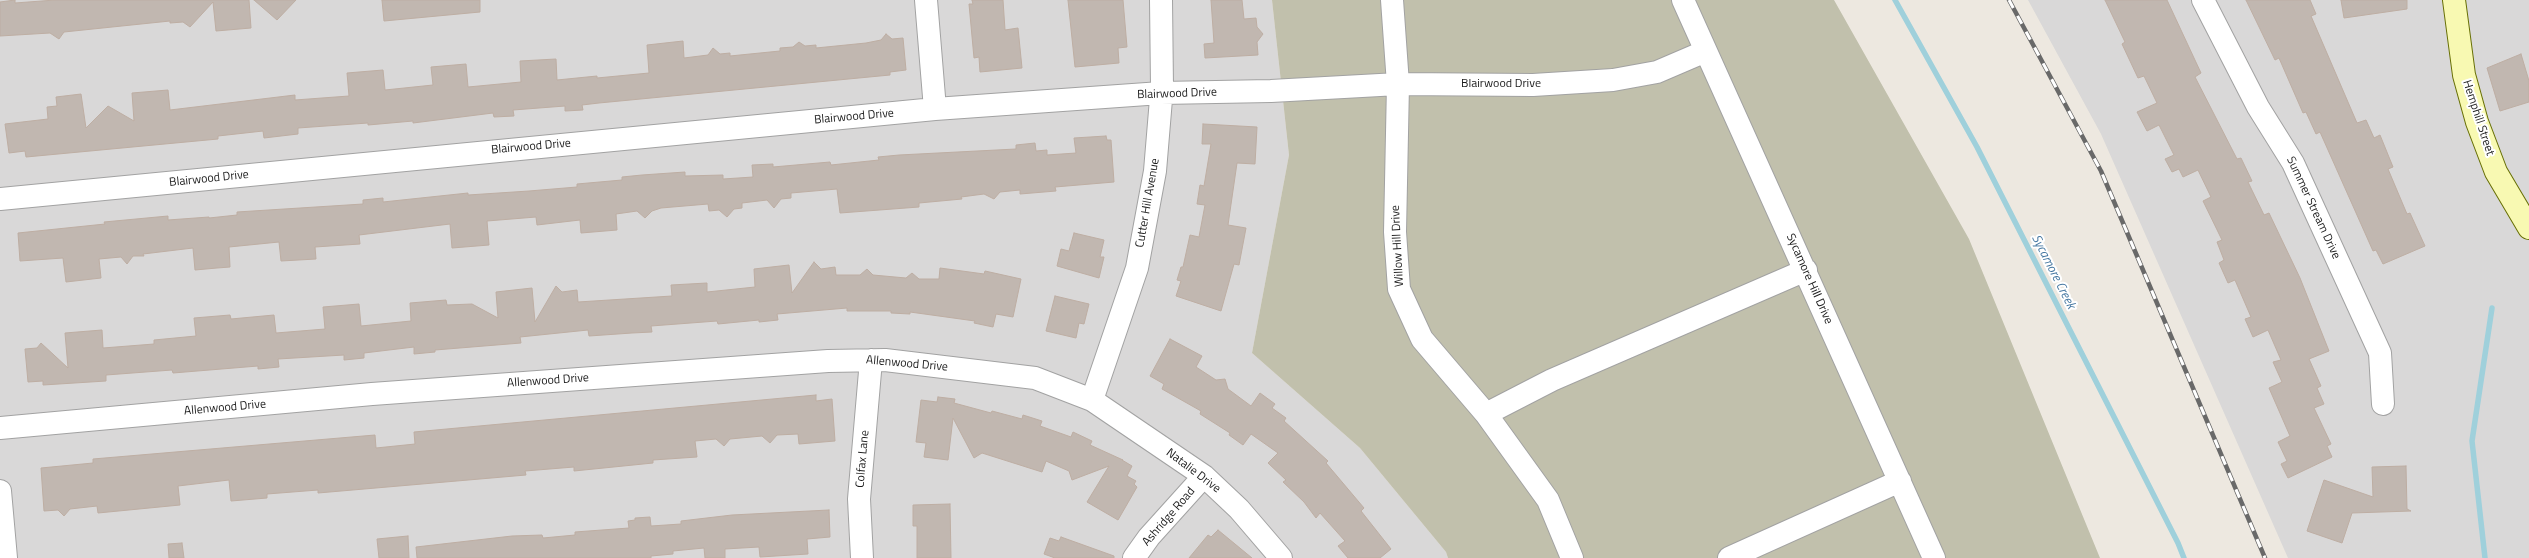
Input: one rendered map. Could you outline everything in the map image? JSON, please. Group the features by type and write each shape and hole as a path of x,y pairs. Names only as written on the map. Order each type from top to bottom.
{"street":[{"path":"926,0 935,109"},
{"name":"Cutter Hill Avenue","path":"1092,400 1137,268 1155,171 1161,93 1161,0"},
{"name":"Willow Hill Drive","path":"1392,0 1398,84 1395,232 1399,289 1422,339 1486,414 1548,500 1572,558"},
{"name":"Sycamore Hill Drive","path":"1683,0 1806,270 1934,558"},
{"name":"Summer Stream Drive","path":"2203,0 2258,107 2293,163 2380,353 2383,404"},
{"name":"Hemphill Street","path":"2454,0 2464,75 2477,122 2496,172 2529,228"},
{"name":"Blairwood Drive","path":"0,199 935,109 1161,93 1271,91 1398,84 1533,85 1613,80 1657,72 1706,52"},
{"path":"1486,414 1552,380 1806,270"},
{"name":"Allenwood Drive","path":"0,428 372,394 871,360 1036,378 1092,400"},
{"name":"Colfax Lane","path":"862,558 859,500 871,360"},
{"name":"Natalie Drive","path":"1092,400 1204,476 1239,509 1281,558"},
{"name":"Ashridge Road","path":"1134,558 1149,537 1204,476"},
{"path":"1729,558 1900,481"},
{"path":"0,491 6,558"}],"shaded area":[{"path":"0,0 1272,0 1289,155 1252,353 1360,448 1446,552 1448,558 0,558"},
{"path":"1272,0 1834,0 1969,239 2100,558 1448,558 1446,552 1360,448 1252,353 1289,155"},
{"path":"2028,0 2529,0 2529,558 2288,558 2101,134"}],"building":[{"path":"15,0 15,3 55,0 249,0 251,28 216,31 213,2 190,27 183,22 170,23 170,21 64,32 59,39 50,33 0,36 0,2"},
{"path":"254,0 296,0 277,20"},
{"path":"382,0 480,0 480,12 384,21"},
{"path":"972,0 1003,0 1005,30 1018,28 1022,68 980,72 979,57 974,58 969,4 973,4"},
{"path":"1068,0 1123,0 1127,47 1118,48 1119,63 1075,67"},
{"path":"1211,0 1242,0 1244,19 1256,18 1257,27 1263,34 1257,42 1258,55 1205,58 1204,44 1214,43"},
{"path":"2105,0 2167,0 2201,73 2195,77 2237,159 2241,158 2252,181 2248,182 2264,215 2269,213 2300,278 2329,351 2309,359 2321,386 2317,388 2324,404 2314,408 2331,444 2327,446 2332,457 2288,478 2281,464 2287,461 2278,442 2290,436 2269,388 2282,382 2273,362 2281,360 2268,330 2253,337 2245,319 2251,317 2235,280 2228,283 2219,263 2224,260 2217,242 2222,240 2203,201 2211,197 2198,170 2183,177 2179,169 2172,172 2165,159 2174,155 2159,125 2147,131 2137,112 2157,103 2144,76 2138,78 2122,44 2125,42"},
{"path":"2246,0 2310,0 2316,14 2311,16 2357,123 2366,120 2374,138 2380,135 2393,167 2388,169 2407,214 2410,213 2425,246 2383,264 2376,250 2373,251 2320,132 2316,134 2306,112 2303,113 2279,58 2275,60"},
{"path":"2341,0 2407,0 2407,9 2344,18"},
{"path":"886,34 892,39 903,38 906,70 890,72 890,75 582,105 583,110 565,111 565,106 513,110 514,116 494,117 493,113 413,123 413,121 368,125 368,123 298,128 298,134 264,138 263,131 218,136 218,139 26,157 25,151 9,153 5,124 48,119 47,107 57,106 56,97 81,94 86,128 108,106 134,121 132,93 168,90 170,110 295,95 295,100 349,96 347,73 383,70 385,90 433,85 431,67 466,64 468,87 521,82 520,61 556,59 557,80 597,76 597,78 649,73 647,45 683,41 684,58 708,55 713,48 720,54 730,53 730,56 780,51 780,48 793,47 799,42 805,46 816,45 816,48 866,43 881,40"},
{"path":"2521,54 2529,81 2529,102 2500,111 2487,68"},
{"path":"1203,124 1257,127 1255,164 1237,163 1228,225 1246,228 1239,265 1234,264 1221,311 1176,296 1181,281 1177,280 1181,267 1183,267 1190,235 1199,237 1205,205 1197,204 1200,185 1204,186 1211,144 1202,144"},
{"path":"1106,136 1107,140 1111,140 1114,182 1055,187 1056,191 1020,194 1020,190 1000,192 994,199 984,194 961,197 962,199 919,203 919,207 840,213 837,189 791,193 791,198 781,199 774,208 767,200 742,203 742,208 734,209 727,217 719,210 709,211 708,204 661,208 652,211 645,218 637,211 616,214 617,230 581,233 580,220 537,225 536,217 487,221 489,245 452,248 450,224 359,235 360,244 315,247 316,259 281,261 279,242 229,247 230,267 195,270 193,248 143,254 144,256 133,256 127,264 121,257 99,259 101,278 66,282 63,258 20,261 18,233 105,224 104,222 168,216 168,220 209,218 237,215 237,212 363,204 363,200 383,198 383,202 468,193 468,195 577,187 577,184 622,180 622,177 685,172 685,176 723,175 723,179 753,177 752,165 773,164 773,167 830,162 831,165 879,160 878,157 899,155 1016,149 1016,145 1035,143 1036,151 1047,150 1047,155 1076,153 1074,138"},
{"path":"1074,233 1104,240 1100,257 1104,257 1099,278 1057,266 1061,249 1069,251"},
{"path":"814,262 821,269 835,267 836,275 860,275 867,269 873,275 906,278 912,273 919,279 939,279 940,268 984,274 985,271 1021,279 1013,317 996,314 993,327 974,323 975,321 910,312 910,314 891,313 891,311 847,311 847,308 777,314 778,320 759,322 759,320 718,324 717,321 651,326 652,332 589,336 588,330 520,337 521,343 435,350 435,352 414,354 414,347 364,353 364,358 344,360 344,355 278,359 279,367 258,369 258,366 173,373 172,370 106,375 106,381 43,385 43,381 28,382 25,349 37,348 41,343 68,368 65,333 102,330 103,348 154,344 154,340 196,336 194,318 230,315 231,319 274,315 276,333 325,329 323,307 359,304 361,326 411,321 410,303 446,300 447,305 472,304 498,318 496,292 532,288 535,322 556,286 562,292 577,290 578,302 672,296 671,285 707,283 707,292 755,287 754,269 789,265 792,293"},
{"path":"1055,296 1089,304 1084,324 1079,323 1076,338 1046,331"},
{"path":"1170,339 1202,356 1196,367 1216,380 1225,379 1228,389 1251,406 1260,393 1275,404 1272,408 1286,418 1284,421 1328,461 1326,463 1364,508 1361,511 1391,549 1380,558 1348,558 1338,546 1345,541 1320,513 1316,518 1304,502 1283,482 1286,480 1268,463 1278,453 1251,434 1243,445 1229,435 1230,433 1200,414 1201,411 1162,389 1164,384 1150,376"},
{"path":"816,395 816,401 832,399 835,441 799,444 798,434 777,435 770,443 762,436 730,439 724,446 716,439 695,441 697,457 653,460 653,463 574,471 574,467 525,471 526,475 318,493 318,490 267,494 267,498 231,501 229,480 178,486 180,505 98,513 97,506 70,509 64,516 58,510 44,511 41,468 93,463 93,459 375,435 376,448 415,444 414,432"},
{"path":"938,397 955,399 954,403 991,413 992,411 1022,419 1023,415 1042,421 1040,426 1071,437 1073,432 1092,441 1090,445 1123,460 1132,466 1127,476 1136,481 1134,484 1137,487 1118,520 1087,502 1109,466 1072,480 1069,471 1046,461 1042,472 982,453 974,458 953,418 948,460 924,457 926,443 916,442 921,400 937,402"},
{"path":"2406,466 2407,509 2411,511 2352,513 2342,543 2307,531 2324,480 2373,497 2372,467"},
{"path":"950,504 951,558 917,558 917,526 913,526 913,505"},
{"path":"829,510 830,537 807,539 808,554 760,557 759,547 725,549 725,558 705,558 704,548 673,551 673,554 651,556 651,558 417,558 416,547 512,536 542,535 543,538 575,535 575,532 629,528 628,521 635,520 635,518 650,517 651,526 681,524 681,521 732,515"},
{"path":"1218,530 1252,558 1189,558 1208,535 1211,537"},
{"path":"408,536 409,558 379,558 377,539"},
{"path":"1061,537 1114,556 1114,558 1055,558 1044,554 1050,538 1059,541"},
{"path":"182,543 184,558 169,558 168,544"}],"waterway":[{"name":"Sycamore Creek","path":"1895,0 1977,147 2178,543 2184,558"},
{"path":"2485,558 2472,441 2492,308"}],"railway":[{"path":"2009,0 2101,171 2265,558"}]}
